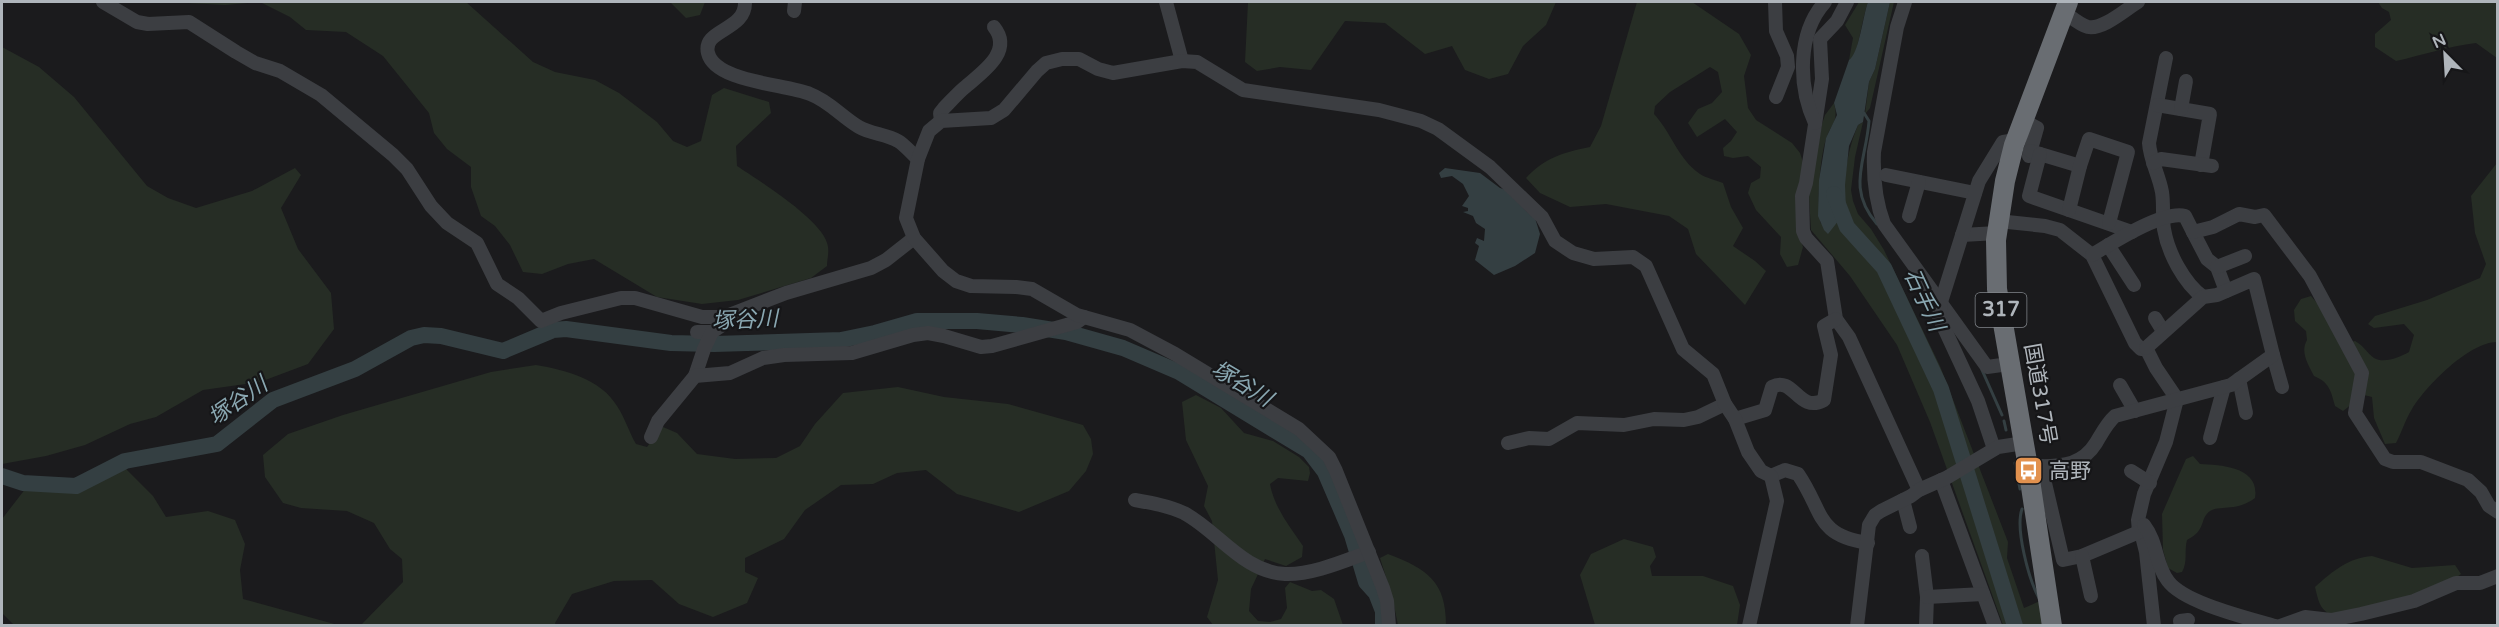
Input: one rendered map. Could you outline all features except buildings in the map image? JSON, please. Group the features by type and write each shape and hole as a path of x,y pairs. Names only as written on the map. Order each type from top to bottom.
{"highway":[{"name":"国道317号","path":"2052,626 2035,466 2024,443 1997,289 1997,227 2005,181 2029,150 2024,121 2066,7"}],"street":[{"path":"103,2 137,22 148,24 189,21 255,63 280,71 321,94 407,169 431,206 447,223 477,243 497,284 518,298 541,321 575,309 621,298 635,298 712,319 738,312 786,293 871,268 886,260 914,238"},
{"path":"1166,2 1182,61"},
{"path":"1775,2 1776,31 1787,56 1788,67 1776,97"},
{"path":"1847,2 1837,21 1820,39 1822,79 1816,125 1802,196 1801,221 1806,238 1827,261 1836,318 1849,337 1919,490"},
{"path":"1905,2 1878,122 1873,171 1877,206 1884,224 1987,368 2009,364"},
{"path":"2066,7 2085,26 2092,28 2120,15 2138,2"},
{"path":"746,3 739,21 711,39 707,47 713,63 721,70 737,76 794,89 816,97 860,128 897,140 918,159"},
{"path":"1816,125 1806,103 1804,82 1806,33 1819,4"},
{"path":"941,121 940,113 944,108 996,59 1000,46 999,34 994,27"},
{"path":"2166,58 2149,143 2162,193 2163,219 2167,238 2188,283 2203,297"},
{"path":"1389,626 1387,601 1329,457 1299,429 1130,330 1084,317 1060,307 1025,287 971,286 956,281 943,271 914,238 906,218 918,159 929,131 941,121 991,118 1004,110 1046,63 1062,59 1079,59 1113,73 1182,61 1197,62 1243,90 1379,110 1421,121 1437,129 1483,162 1542,217 1555,241 1573,253 1594,259 1633,257 1640,260 1646,266 1683,349 1713,374 1754,463 1761,471 1771,476 1785,470 1798,474 1831,531 1850,540 1868,543"},
{"path":"2181,109 2186,81"},
{"path":"2153,163 2161,159 2207,166 2210,114 2157,105"},
{"path":"2070,210 2089,139 2128,152 2109,223"},
{"path":"1994,449 1969,379 1941,322 1941,302 1979,181 2004,142 2080,166"},
{"path":"2029,150 2029,196 2132,232"},
{"path":"1886,176 1975,193"},
{"path":"1910,216 1919,182"},
{"path":"2193,232 2213,227 2239,214 2264,216 2310,276 2362,373 2355,413 2357,419 2367,428 2379,453 2385,459 2393,462 2421,462 2468,480 2481,492 2489,506 2498,512"},
{"path":"2092,255 2132,232 2163,219 2179,215 2185,216 2207,259 2217,267 2226,291"},
{"path":"1962,235 1997,227 2045,226 2060,230 2092,255 2135,343 2141,350 2203,297 2217,296 2254,279 2282,387"},
{"path":"2108,245 2134,285"},
{"path":"2217,267 2245,256"},
{"path":"651,437 658,421 695,376 705,338 733,319 738,312"},
{"path":"695,376 730,373 763,358 784,355 852,353 913,334 928,333 981,347 992,346 1077,322 1084,317"},
{"path":"1735,419 1765,410 1772,387 1778,384 1784,385 1808,404 1816,405 1824,400 1831,355 1824,326 1836,318"},
{"path":"2155,318 2163,332"},
{"path":"2146,348 2156,368 2177,399"},
{"path":"2139,526 2082,556 2063,560 2035,466 2081,460 2089,453 2109,421 2115,416 2224,387 2273,356"},
{"path":"2239,379 2246,413"},
{"path":"2120,385 2135,411"},
{"path":"2210,438 2224,387"},
{"path":"2154,626 2146,552 2139,526 2142,501 2150,483 2154,454 2177,399"},
{"path":"1509,443 1529,438 1549,440 1578,423 1624,425 1654,419 1684,420 1698,417 1725,404"},
{"path":"1857,626 1872,519 1881,511 1994,449 2024,443"},
{"path":"2131,471 2150,483"},
{"path":"1749,626 1777,501 1771,476"},
{"path":"1943,479 1995,626"},
{"path":"1135,500 1166,506 1183,513 1254,565 1268,571 1301,573 1367,552"},
{"path":"1903,500 1910,527"},
{"path":"2139,526 2151,534 2161,569 2168,582 2183,594 2277,626 2305,617 2331,620 2361,614 2414,601 2456,583 2480,584 2498,576"},
{"path":"1922,556 1927,597 1926,626"},
{"path":"2082,556 2091,596"},
{"path":"1927,597 1983,594"}],"shaded area":[{"path":"169,2 260,2 225,5"},
{"path":"260,2 466,2 533,62 555,72 595,80 619,93 657,122 673,141 687,147 701,141 712,95 724,88 769,102 771,113 736,146 737,166 790,202 816,226 828,247 827,266 811,278 738,300 702,304 657,297 594,259 568,264 542,274 523,272 510,245 495,226 481,216 471,187 471,167 447,149 434,133 429,113 383,56 346,32 306,30 290,17"},
{"path":"670,2 705,2 700,15 686,18"},
{"path":"1248,2 1556,2 1546,25 1523,46 1508,74 1489,79 1465,70 1452,46 1425,54 1385,23 1345,21 1311,70 1280,67 1257,71 1245,62"},
{"path":"1637,2 1692,2 1739,34 1751,55 1744,76 1748,108 1756,120 1792,143 1800,153 1805,168 1796,200 1796,227 1803,247 1798,265 1787,267 1780,254 1781,237 1756,210 1748,193 1751,183 1760,178 1761,167 1748,156 1733,158 1724,156 1723,148 1737,132 1725,119 1697,137 1688,123 1698,109 1712,103 1722,92 1718,72 1710,67 1670,92 1655,106 1654,114 1692,168 1705,177 1723,183 1731,207 1743,228 1733,246 1766,271 1745,305 1696,254 1688,229 1669,216 1606,204 1570,207 1540,193 1526,178 1540,165 1555,157 1590,147 1601,126"},
{"path":"1859,2 1868,2 1854,57 1849,60 1853,38 1845,25"},
{"path":"1868,2 1890,2 1875,69 1869,82 1863,122 1858,125 1849,146 1845,185 1846,211 1828,234 1818,216 1819,180 1826,138 1837,115 1834,103 1858,42"},
{"path":"1890,2 1894,2 1870,108 1865,114 1869,82 1875,69"},
{"path":"2378,2 2497,2 2497,58 2476,43 2396,61 2375,47 2375,34 2391,20 2389,12"},
{"path":"2,47 39,67 74,97 147,186 168,198 196,208 252,191 295,168 301,175 281,208 298,249 331,293 334,329 308,364 260,382 203,390 156,417 130,424 85,445 46,456 2,464"},
{"path":"1834,103 1835,119 1826,139 1820,169 1821,224 1846,211 1845,178 1848,156 1858,125 1863,122 1855,157 1851,190 1853,201 1858,214 1884,250 1940,366 2008,542 2007,558 2024,608 2040,601 2044,625 2003,625 1930,422 1897,345 1850,276 1811,230 1809,196 1822,124 1825,115"},
{"path":"2497,163 2497,342 2474,349 2449,367 2419,400 2410,413 2396,443 2385,444 2374,418 2372,397 2364,395 2343,411 2335,406 2331,391 2326,384 2314,376 2304,349 2307,340 2306,331 2295,321 2294,310 2301,299 2311,296 2350,342 2358,343 2374,358 2387,360 2409,352 2414,335 2404,324 2374,328 2368,324 2375,316 2427,300 2480,278 2486,264 2475,233 2471,196"},
{"path":"1445,168 1480,173 1500,188 1510,191 1526,211 1535,218 1540,234 1535,253 1515,266 1494,275 1475,260 1479,246 1475,243 1477,238 1484,241 1485,229 1476,223 1473,216 1463,212 1468,211 1468,208 1462,206 1469,196 1463,184 1452,176 1441,178 1439,173"},
{"path":"536,365 581,377 602,389 617,406 636,444 647,447 663,427 677,433 697,454 735,459 776,458 800,446 815,424 843,393 898,387 944,397 1008,404 1083,425 1091,439 1093,454 1086,471 1069,491 1019,512 957,494 926,470 897,473 873,484 841,485 805,510 784,539 745,558 745,572 758,578 747,603 713,617 679,604 652,580 614,581 572,594 555,623 556,626 361,625 403,582 402,559 390,549 374,523 347,511 301,508 283,503 265,477 263,455 288,434 343,415 491,372"},
{"path":"1196,395 1221,408 1244,433 1273,441 1299,457 1309,467 1308,481 1278,478 1270,484 1279,509 1303,546 1302,557 1286,566 1265,559 1251,589 1249,611 1258,621 1270,622 1281,619 1287,608 1285,588 1290,582 1312,591 1321,590 1334,599 1343,625 1213,625 1207,617 1218,580 1212,521 1204,506 1208,486 1186,440 1182,402"},
{"path":"2193,456 2200,464 2219,465 2246,474 2252,480 2255,488 2255,498 2242,505 2210,511 2200,529 2187,540 2184,568 2182,572 2177,573 2168,568 2163,550 2162,514 2186,459"},
{"path":"126,469 153,496 166,517 208,511 235,520 245,544 240,570 243,599 338,625 14,625 2,613 2,519 26,488 78,489 113,470"},
{"path":"1624,539 1653,547 1656,557 1650,566 1652,576 1703,576 1733,586 1740,605 1737,625 1595,625 1580,575 1591,554"},
{"path":"1388,554 1414,565 1432,579 1442,597 1446,625 1398,625 1380,558"},
{"path":"2372,556 2412,568 2455,565 2461,574 2449,582 2417,595 2331,615 2327,613 2320,603 2315,587 2348,562"}],"waterway":[{"path":"1864,113 1869,121 1860,186 1862,198 1877,224"},
{"name":"石手川","path":"1834,194 1847,227 1884,268 1941,389 2015,626"},
{"name":"塚谷川","path":"2,476 23,483 76,486 125,461 217,444 273,400 355,369 411,338 424,335 441,336 503,351 553,330 566,329 671,343 714,344 841,340 917,321 977,321 1022,325 1066,332 1123,348 1179,372 1309,451 1325,472 1352,535 1366,582 1376,593 1383,611 1383,626"},
{"path":"1982,370 2002,415"},
{"path":"2004,421 2006,430"},
{"path":"2015,463 2020,489"},
{"path":"2022,509 2020,529 2024,554 2039,598"}],"place":[{"name":"高野","path":"2028,471"}]}
